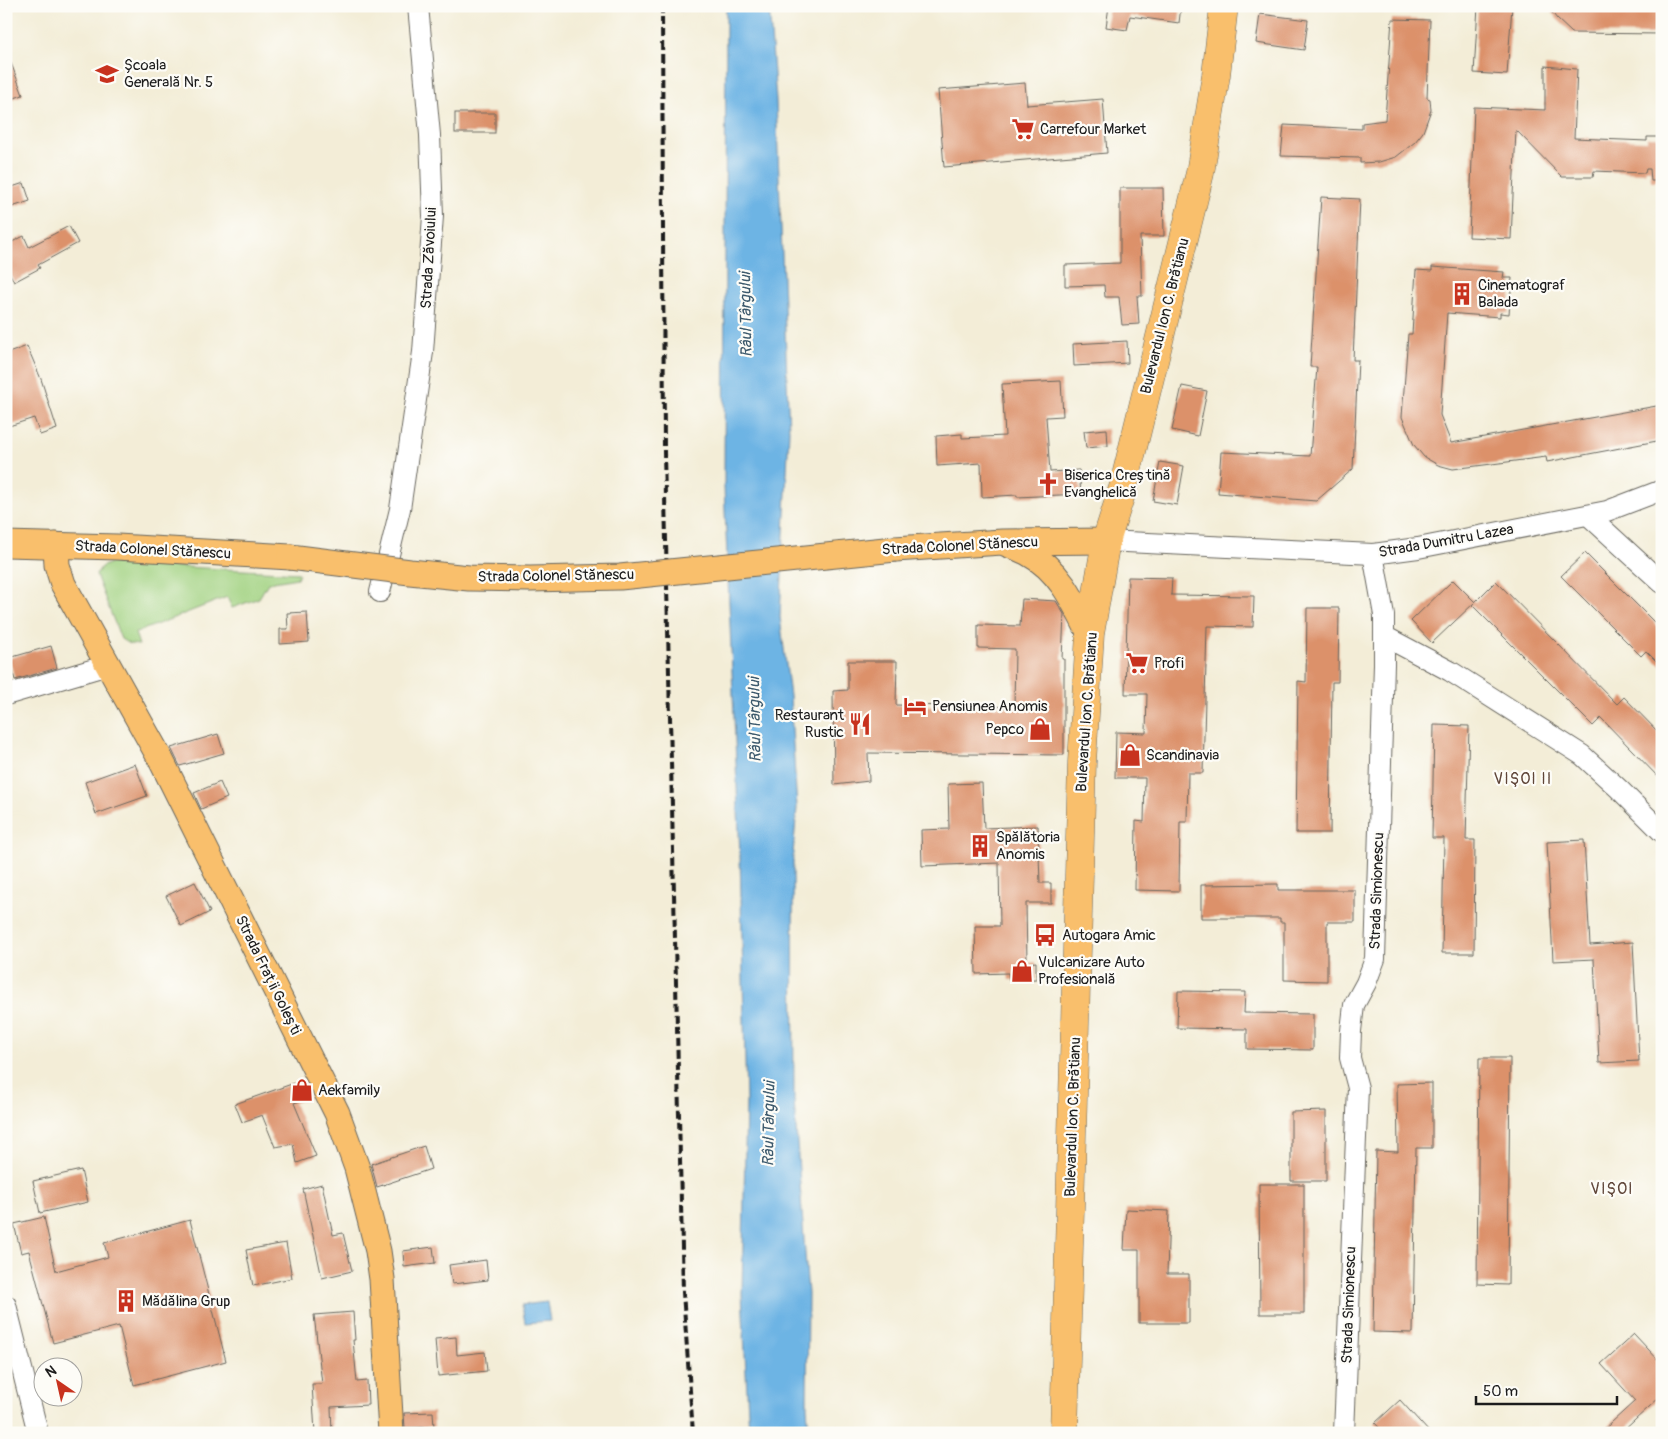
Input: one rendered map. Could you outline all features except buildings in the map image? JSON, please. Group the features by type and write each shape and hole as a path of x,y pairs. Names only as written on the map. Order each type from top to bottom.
{"highway":[{"name":"Bulevardul Ion C. Brătianu","path":"1064,1433 1082,762 1090,634 1106,541 1123,488 1200,173 1216,75 1224,6"}],"main road":[{"name":"Strada Colonel Stănescu","path":"6,544 117,547 290,557 469,578 530,579 620,577 895,549 1002,542 1106,541"},
{"path":"1002,542 1029,553 1052,570 1072,596 1090,634"},
{"name":"Strada Frații Golești","path":"56,546 57,565 63,584 161,760 337,1113 357,1168 378,1251 382,1279 391,1433"}],"street":[{"name":"Strada Zăvoiului","path":"380,592 400,510 423,352 433,216 430,136 418,6"},
{"name":"Strada Dumitru Lazea","path":"1106,541 1373,554 1418,548 1607,511 1662,490"},
{"path":"1588,515 1662,583"},
{"name":"Strada Simionescu","path":"1344,1433 1358,1088 1350,1058 1351,1030 1354,1005 1366,983 1375,959 1384,615 1373,554"},
{"path":"1384,636 1450,672 1582,755 1662,832"},
{"path":"6,695 108,665"},
{"path":"6,1305 12,1354 38,1433"}],"green space":[{"path":"110,563 299,573 297,578 268,583 259,598 232,608 227,597 135,633 139,645 129,644 121,639 96,575 101,567"}],"water":[{"name":"Râul Târgului","path":"726,6 769,6 776,100 789,431 780,617 790,696 797,808 793,854 794,1101 808,1294 807,1407 809,1433 749,1433 742,1294 746,1102 740,856 724,487"},
{"path":"547,1302 550,1321 525,1323 522,1305"}],"railway":[{"path":"662,6 664,452 683,1292 693,1433"}],"place":[{"name":"Școala Generală Nr. 5","path":"107,74"},
{"name":"Carrefour Market","path":"1023,129"},
{"name":"Cinematograf Balada","path":"1462,294"},
{"name":"Biserica Creștină Evanghelică","path":"1048,484"},
{"name":"Profi","path":"1137,663"},
{"name":"Pensiunea Anomis","path":"915,706"},
{"name":"Restaurant Rustic","path":"860,724"},
{"name":"Pepco","path":"1040,729"},
{"name":"Scandinavia","path":"1130,755"},
{"name":"Spălătoria Anomis","path":"980,846"},
{"name":"Autogara Amic","path":"1045,935"},
{"name":"Vulcanizare Auto Profesională","path":"1022,971"},
{"name":"Aekfamily","path":"302,1090"},
{"name":"Mădălina Grup","path":"126,1301"}],"district":[{"name":"VIŞOI II","path":"1523,779"},
{"name":"VIŞOI","path":"1612,1189"}]}
